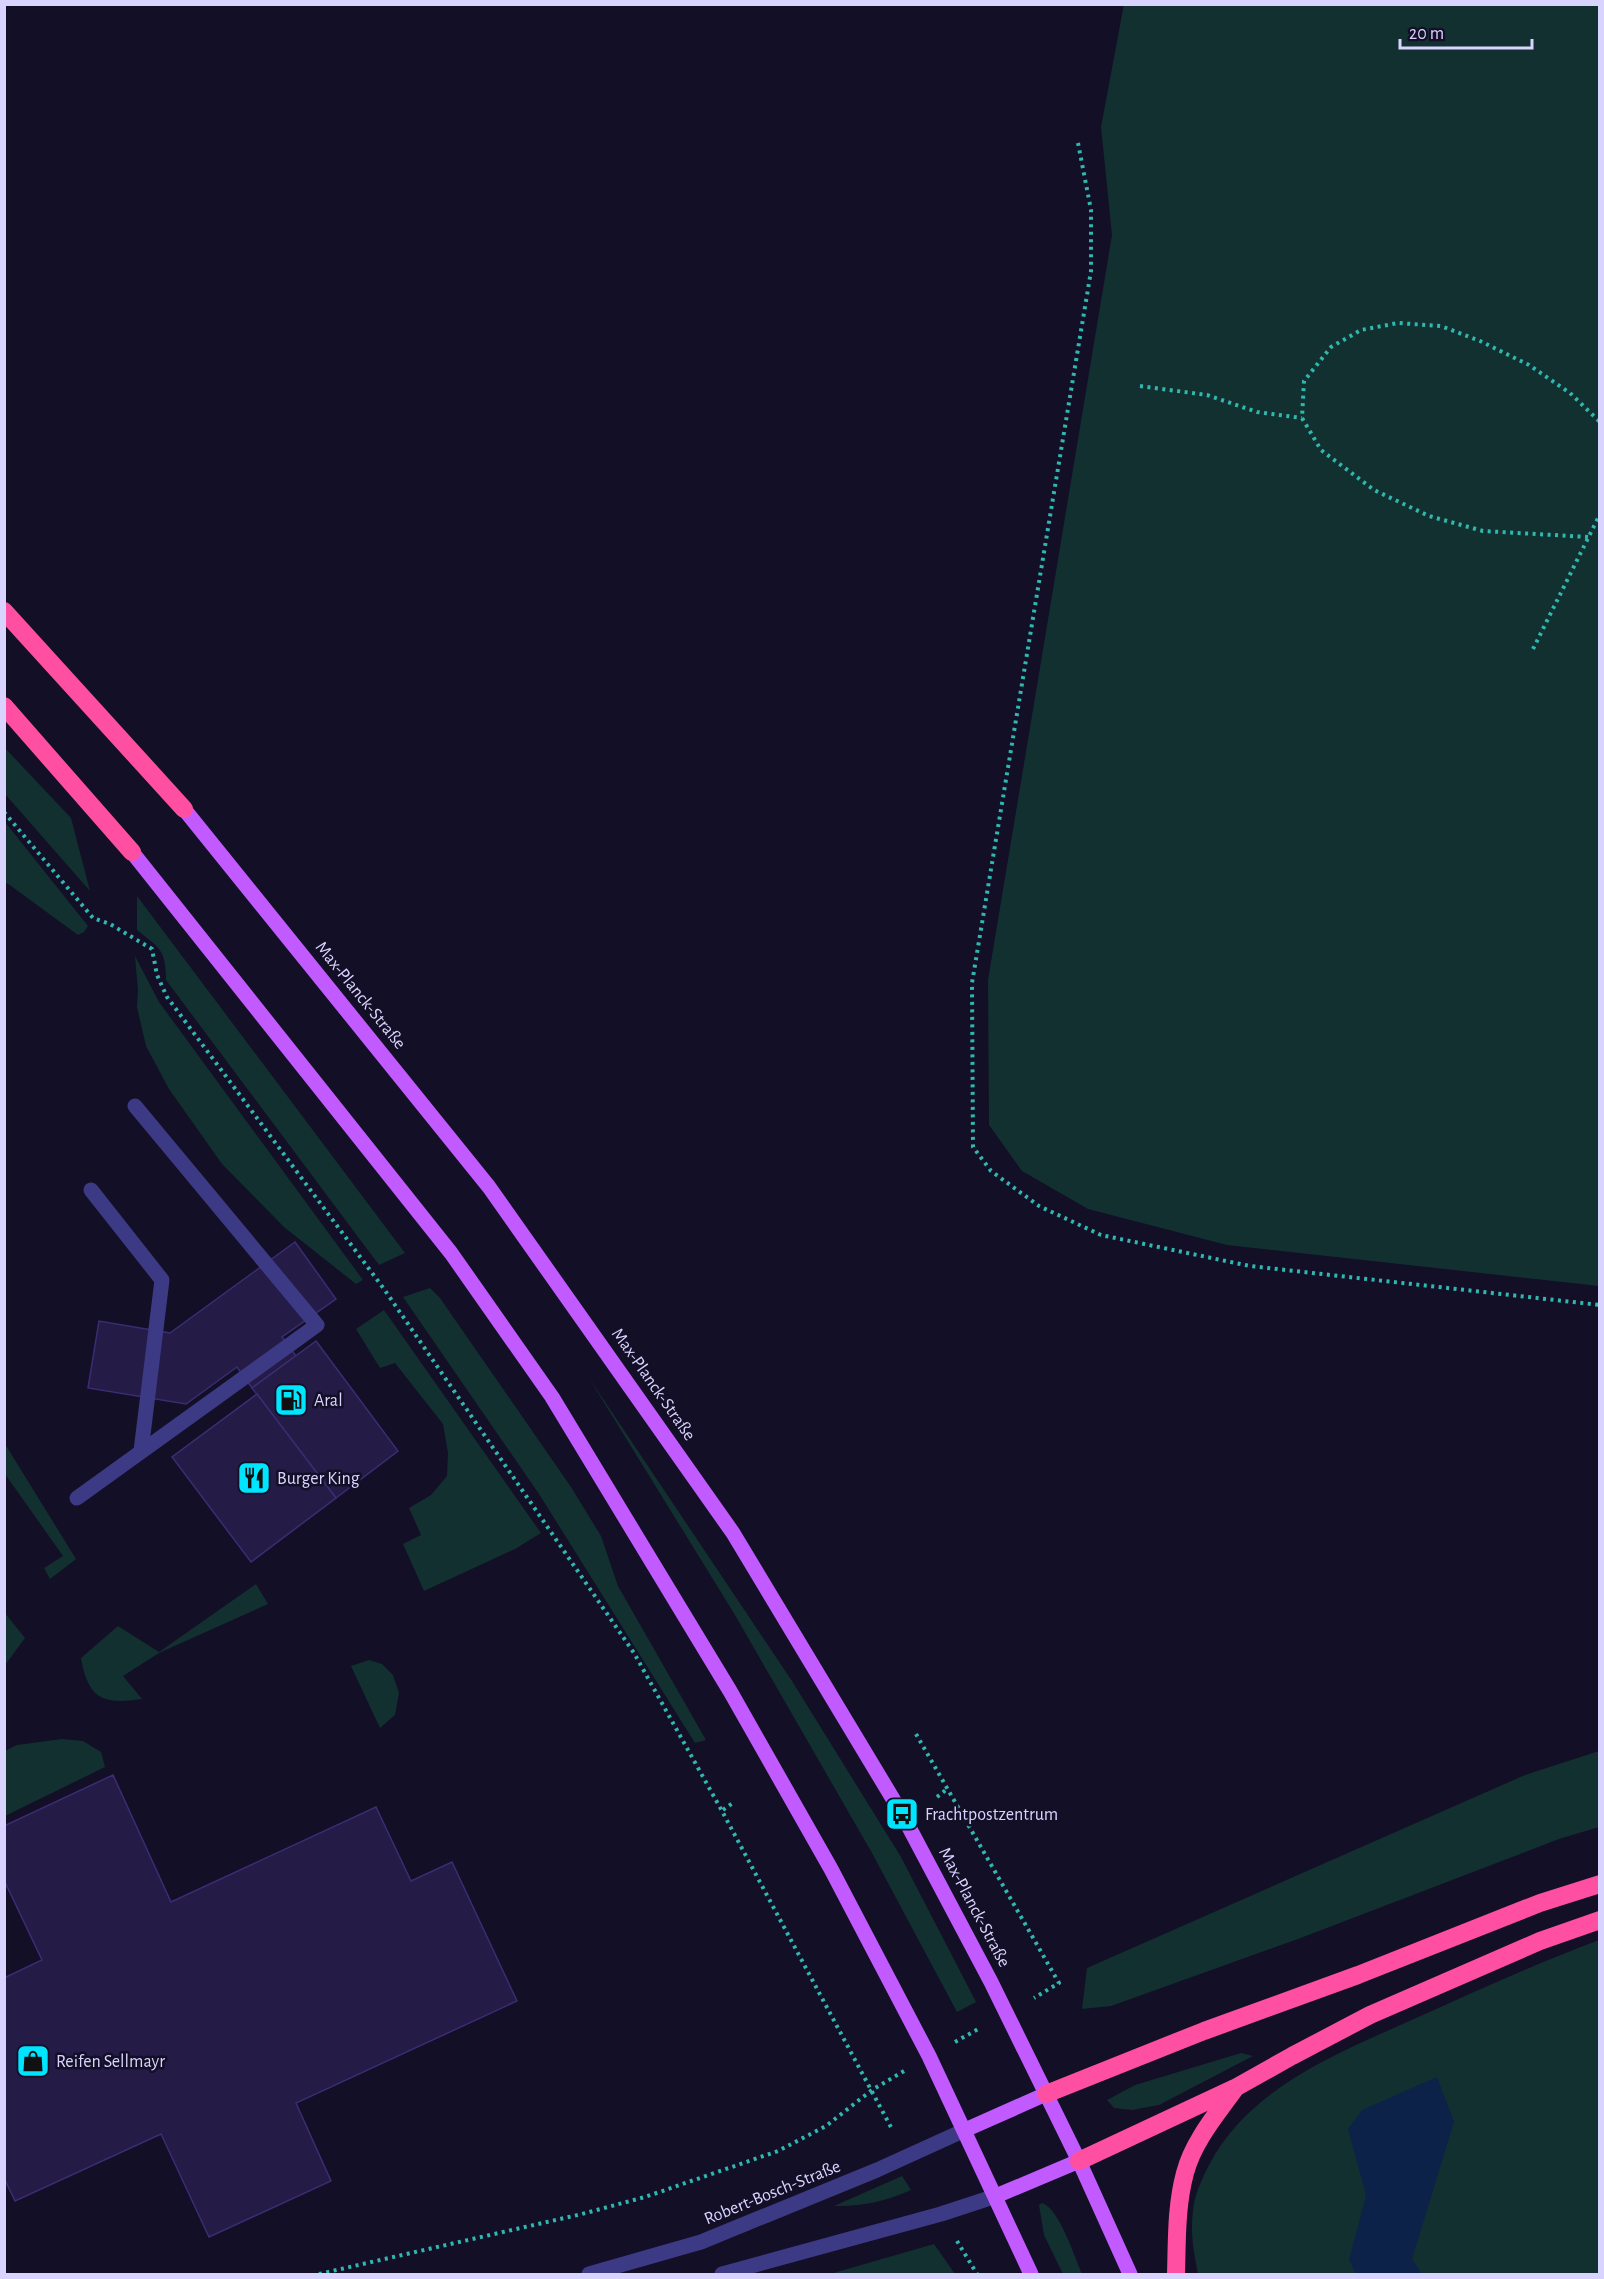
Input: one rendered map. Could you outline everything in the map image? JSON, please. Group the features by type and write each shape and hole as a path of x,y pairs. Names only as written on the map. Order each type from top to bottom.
{"highway":[{"name":"Max-Planck-Straße","path":"4,611 183,809"},
{"path":"4,706 132,852"},
{"path":"1046,2094 1540,1903 1599,1884"},
{"path":"1078,2161 1235,2088 1370,2015 1540,1941 1599,1920"},
{"path":"1176,2274 1178,2217 1185,2172 1203,2133 1235,2088"}],"main road":[{"name":"Max-Planck-Straße","path":"183,809 489,1187 734,1533 902,1814 991,1982 1130,2274"},
{"path":"132,852 451,1252 552,1397 724,1681 831,1869 929,2056 1031,2274"},
{"path":"965,2130 1046,2094"},
{"path":"996,2196 1078,2161"}],"street":[{"path":"77,1498 317,1325 135,1106"},
{"path":"91,1190 162,1280 141,1451"},
{"name":"Robert-Bosch-Straße","path":"589,2274 701,2242 908,2157 965,2130"},
{"path":"722,2274 941,2214 996,2196"}],"path":[{"path":"1078,143 1092,210 1090,271 972,983 973,1147 991,1171 1039,1206 1101,1235 1250,1266 1599,1305"},
{"path":"1588,537 1483,531 1429,516 1374,490 1321,450 1302,418 1304,381 1331,347 1361,330 1398,323 1441,326 1480,340 1529,365 1570,393 1599,422"},
{"path":"1140,386 1207,395 1257,412 1302,418"},
{"path":"1533,649 1599,514"},
{"path":"4,812 93,918 110,924 152,949 157,975 167,997 384,1289 634,1653 722,1810 908,2157"},
{"path":"937,1797 947,1789"},
{"path":"722,1810 734,1802"},
{"path":"319,2274 582,2214 645,2197 778,2151 826,2126 872,2090"},
{"path":"941,2214 977,2274"}],"green space":[{"path":"1124,4 1599,5 1599,1286 1227,1245 1088,1209 1022,1171 989,1125 988,980 1112,235 1101,127"},
{"path":"4,747 71,818 90,891 5,794"},
{"path":"5,822 88,926 84,932 78,935 7,883 5,886"},
{"path":"137,896 405,1253 379,1265 166,980 163,955 137,930"},
{"path":"135,956 159,1002 363,1280 356,1284 284,1227 222,1164 169,1089 146,1046 137,1007"},
{"path":"430,1288 440,1298 571,1487 601,1536 618,1586 706,1740 695,1743 539,1494 403,1297"},
{"path":"384,1310 541,1533 515,1549 424,1591 403,1544 421,1535 409,1508 431,1495 447,1476 448,1453 443,1424 395,1363 380,1368 356,1329"},
{"path":"587,1375 792,1681 901,1857 976,2002 957,2012 872,1853 735,1615"},
{"path":"5,1444 76,1559 50,1579 44,1568 63,1556 5,1474"},
{"path":"256,1584 268,1604 159,1653 123,1676 142,1699 117,1701 107,1699 93,1691 88,1683 81,1658 118,1626 159,1652"},
{"path":"4,1612 25,1638 5,1665 4,1665"},
{"path":"369,1660 382,1664 393,1675 399,1693 395,1715 380,1728 351,1666"},
{"path":"62,1739 83,1741 101,1752 105,1767 5,1816 5,1751 17,1745"},
{"path":"1599,1751 1599,1827 1559,1839 1298,1939 1111,2006 1082,2009 1087,1968 1525,1775"},
{"path":"1599,1940 1599,2274 1198,2274 1192,2227 1194,2205 1199,2187 1209,2165 1227,2137 1272,2093 1327,2059 1507,1978"},
{"path":"1241,2053 1253,2056 1159,2105 1132,2110 1114,2108 1107,2100 1135,2085"},
{"path":"902,2176 911,2190 873,2202 834,2206"},
{"path":"1042,2203 1060,2223 1082,2274 1063,2274 1044,2235 1039,2205"},
{"path":"934,2244 955,2274 830,2274"}],"water":[{"path":"1437,2077 1454,2122 1412,2259 1422,2274 1356,2274 1349,2260 1366,2195 1348,2129 1362,2110"}],"building":[{"path":"295,1242 336,1299 282,1337 296,1356 252,1388 237,1367 186,1404 88,1388 99,1321 170,1333"},
{"path":"316,1341 398,1451 336,1498 252,1388"},
{"name":"Burger King","path":"257,1394 336,1498 251,1562 172,1457"},
{"path":"113,1775 171,1902 376,1807 411,1881 452,1862 517,2001 296,2103 331,2181 209,2237 161,2134 15,2201 4,2178 4,1978 42,1960 4,1880 4,1826"}],"place":[{"name":"Aral","path":"291,1400"},
{"name":"Burger King","path":"254,1478"},
{"name":"Frachtpostzentrum","path":"902,1814"},
{"name":"Reifen Sellmayr","path":"33,2061"}]}
